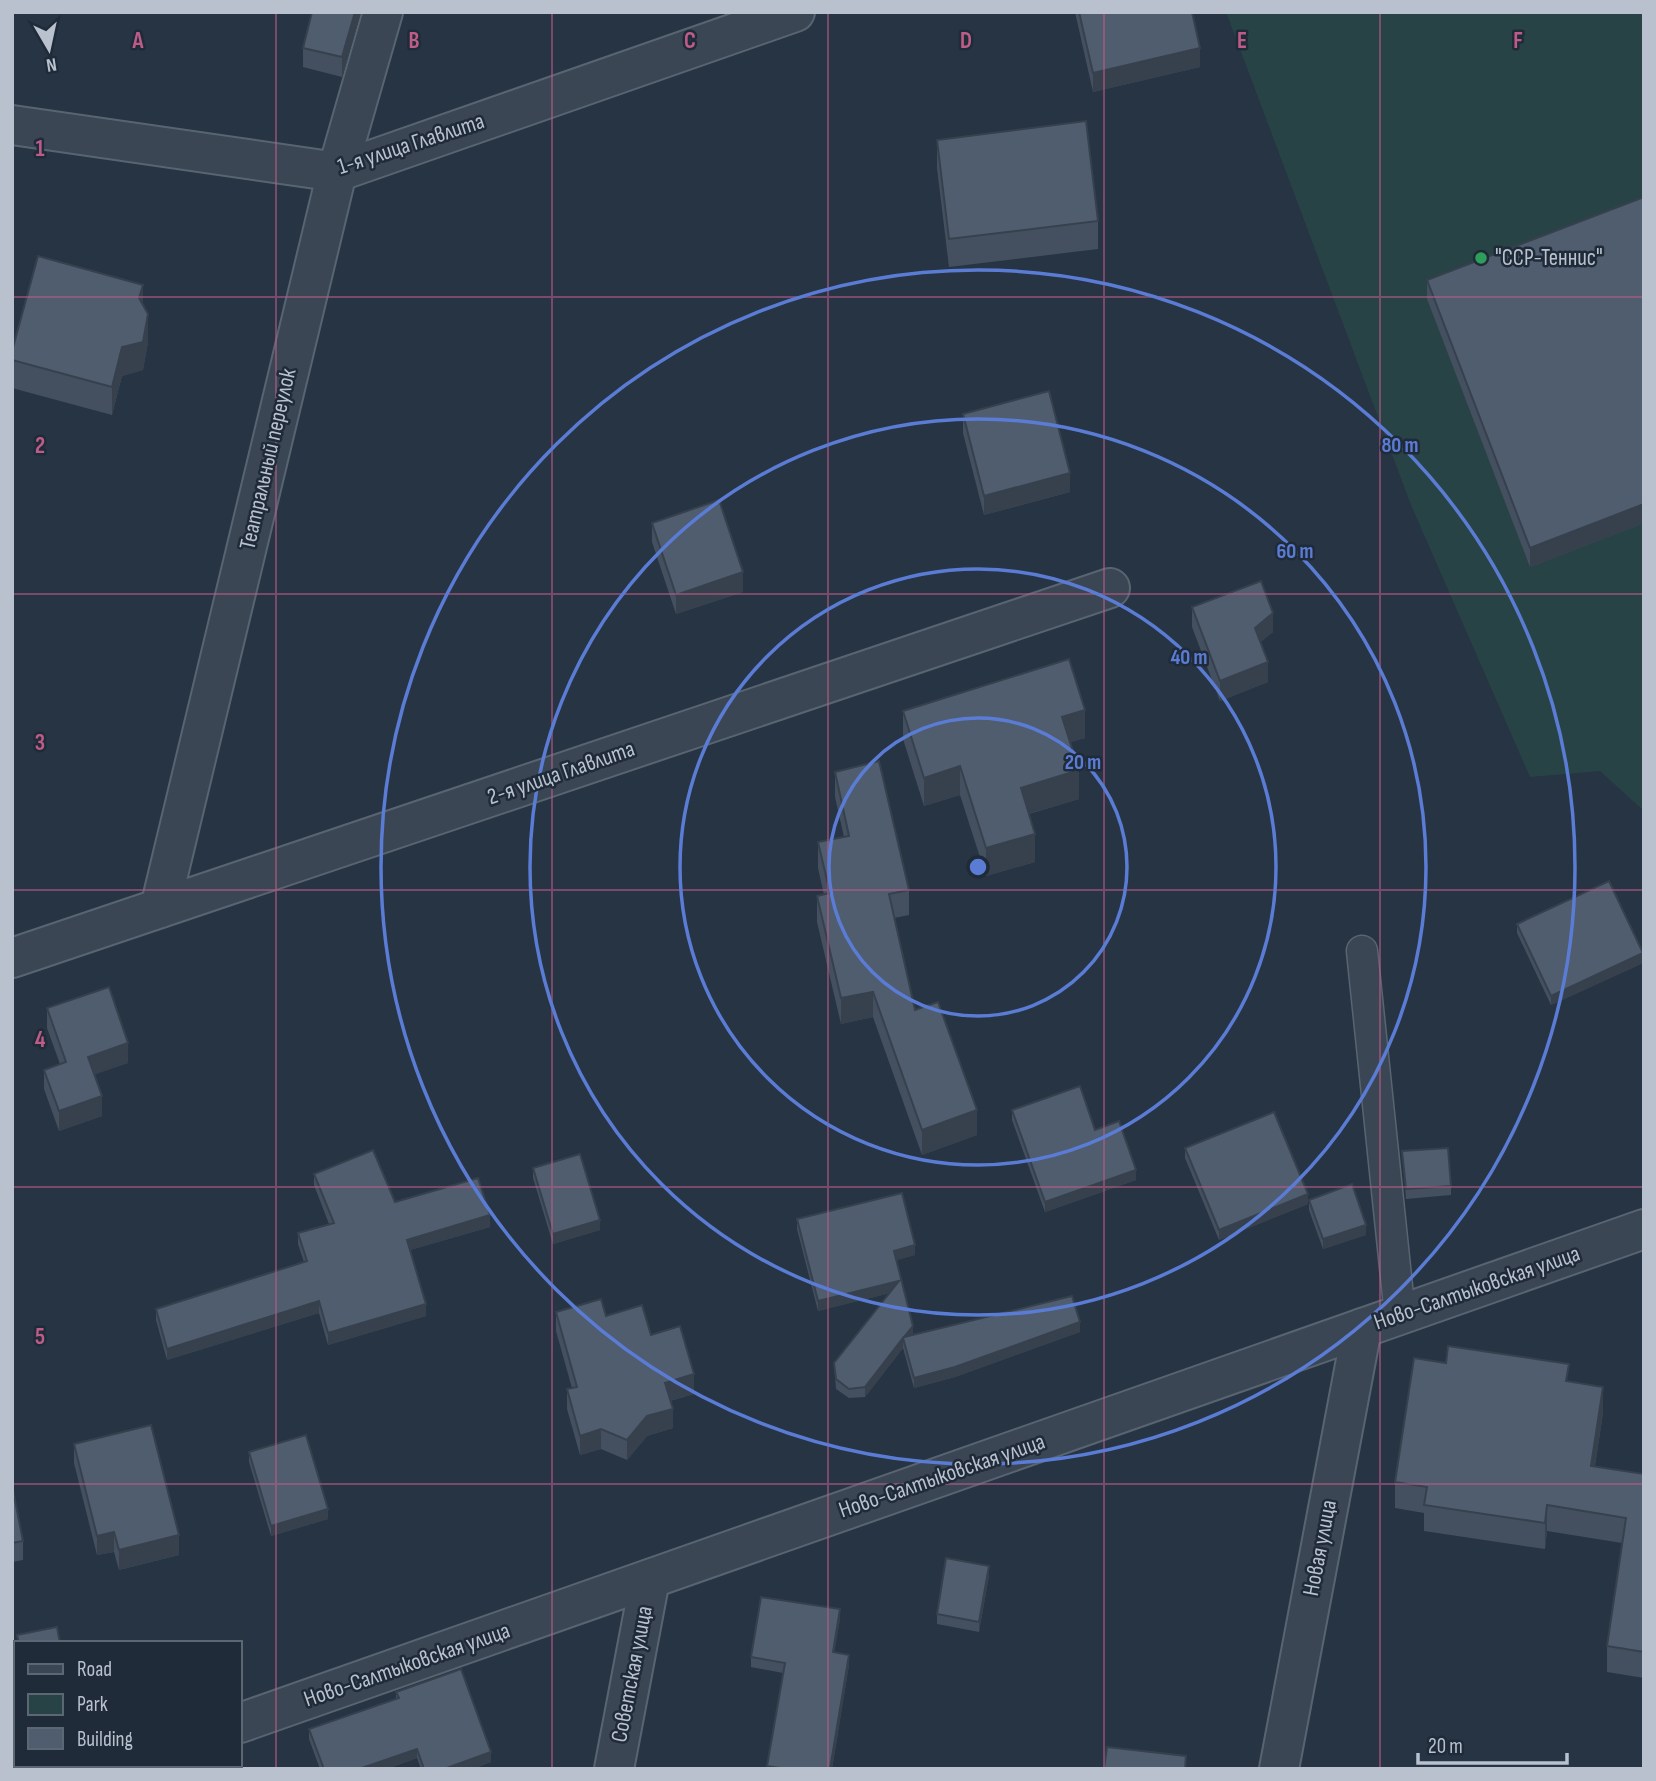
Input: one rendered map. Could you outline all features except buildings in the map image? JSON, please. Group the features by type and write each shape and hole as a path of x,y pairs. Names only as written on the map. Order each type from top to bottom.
{"street":[{"name":"Театральный переулок","path":"160,908 337,172 383,12"},
{"name":"1-я улица Главлита","path":"12,125 337,172 794,12"},
{"name":"2-я улица Главлита","path":"12,958 1110,588"},
{"name":"Ново-Салтыковская улица","path":"242,1722 1644,1228"},
{"name":"Новая улица","path":"1279,1769 1362,1328"},
{"name":"Советская улица","path":"614,1769 650,1579"}],"lane":[{"path":"1362,951 1400,1315"}],"green space":[{"name":"\"ССР-Теннис\"","path":"1226,12 1644,12 1644,811 1600,771 1530,777 1411,505"}],"place":[{"name":"\"ССР-Теннис\"","path":"1481,258"}]}
